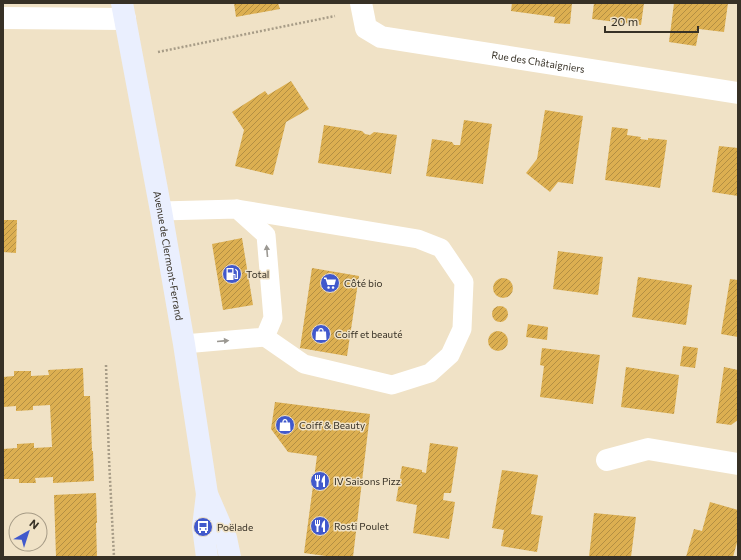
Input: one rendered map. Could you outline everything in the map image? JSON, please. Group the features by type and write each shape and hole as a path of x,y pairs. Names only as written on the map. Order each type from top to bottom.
{"street":[{"name":"Rue des Châtaigniers","path":"361,7 366,28 381,37 738,93"},
{"name":"Avenue de Clermont-Ferrand","path":"3,18 123,11 161,211 184,344 207,494 226,538 230,557"},
{"path":"607,460 648,449 738,464"},
{"name":"Avenue de Clermont-Ferrand","path":"206,557 203,527 207,494"}],"lane":[{"path":"237,209 266,235 273,318 265,337"},
{"path":"161,211 237,209 418,239 441,248 464,282 462,329 450,355 430,373 392,385 304,364 265,337 184,344"}],"path":[{"path":"132,58 361,7"},
{"path":"106,364 114,557"}],"building":[{"path":"234,3 278,3 280,9 236,17"},
{"path":"512,3 572,3 570,24 554,23 555,17 511,11"},
{"path":"594,3 644,3 641,25 592,19"},
{"path":"674,3 728,3 724,32 699,29 696,46 669,42"},
{"path":"291,81 309,109 286,122 273,175 235,166 244,130 232,112 265,91 268,95"},
{"path":"545,110 583,116 573,184 558,182 550,192 526,173 537,159"},
{"path":"464,120 492,124 483,184 426,176 432,139 452,142 454,145 460,145"},
{"path":"324,125 362,131 365,134 370,135 374,132 397,135 391,174 318,163"},
{"path":"612,127 628,129 627,135 641,137 640,139 648,140 648,138 667,140 660,188 605,180"},
{"path":"719,146 738,148 738,196 712,192"},
{"path":"3,220 17,220 16,253 3,252"},
{"name":"Total","path":"242,238 253,305 223,310 212,244"},
{"path":"558,251 603,257 598,295 553,289"},
{"path":"312,268 359,276 347,356 300,348"},
{"path":"638,277 692,285 686,325 632,317"},
{"path":"503,278 510,281 513,288 510,295 503,298 496,295 493,288 496,281"},
{"path":"730,279 738,280 738,337 721,334"},
{"path":"497,306 503,306 508,311 506,320 503,322 497,322 492,317 492,311"},
{"path":"528,324 548,327 547,340 526,337"},
{"path":"498,331 505,334 508,341 505,348 498,351 491,348 488,341 491,334"},
{"path":"683,346 698,348 695,368 680,366"},
{"path":"542,348 600,355 593,404 540,397 544,366 540,365"},
{"path":"626,367 679,375 674,414 621,407"},
{"path":"724,367 738,370 738,420 731,425 716,423"},
{"path":"83,368 84,396 90,396 94,481 53,483 53,477 35,478 36,483 19,483 19,479 3,479 3,449 17,448 17,444 34,443 34,448 52,447 50,405 33,406 33,410 16,411 16,406 3,407 3,377 14,376 14,371 31,371 31,376 49,375 48,370"},
{"path":"275,402 370,414 353,557 333,557 304,553 317,456 288,452 271,429"},
{"path":"430,443 458,447 451,493 444,493 443,500 455,502 449,539 413,533 417,505 396,501 402,466 422,470 422,472 426,473"},
{"path":"502,470 538,475 531,514 543,516 537,552 501,546 504,530 492,528"},
{"path":"96,493 97,557 56,557 54,495"},
{"path":"710,502 738,510 738,539 733,557 686,557 694,529 702,531"},
{"path":"594,513 636,517 631,557 589,557"}],"place":[{"name":"Total","path":"232,274"},
{"name":"Côté bio","path":"330,283"},
{"name":"Coiff et beauté","path":"321,334"},
{"name":"Coiff & Beauty","path":"285,425"},
{"name":"IV Saisons Pizz","path":"320,481"},
{"name":"Rosti Poulet","path":"320,526"},
{"name":"Poëlade","path":"203,527"}]}
